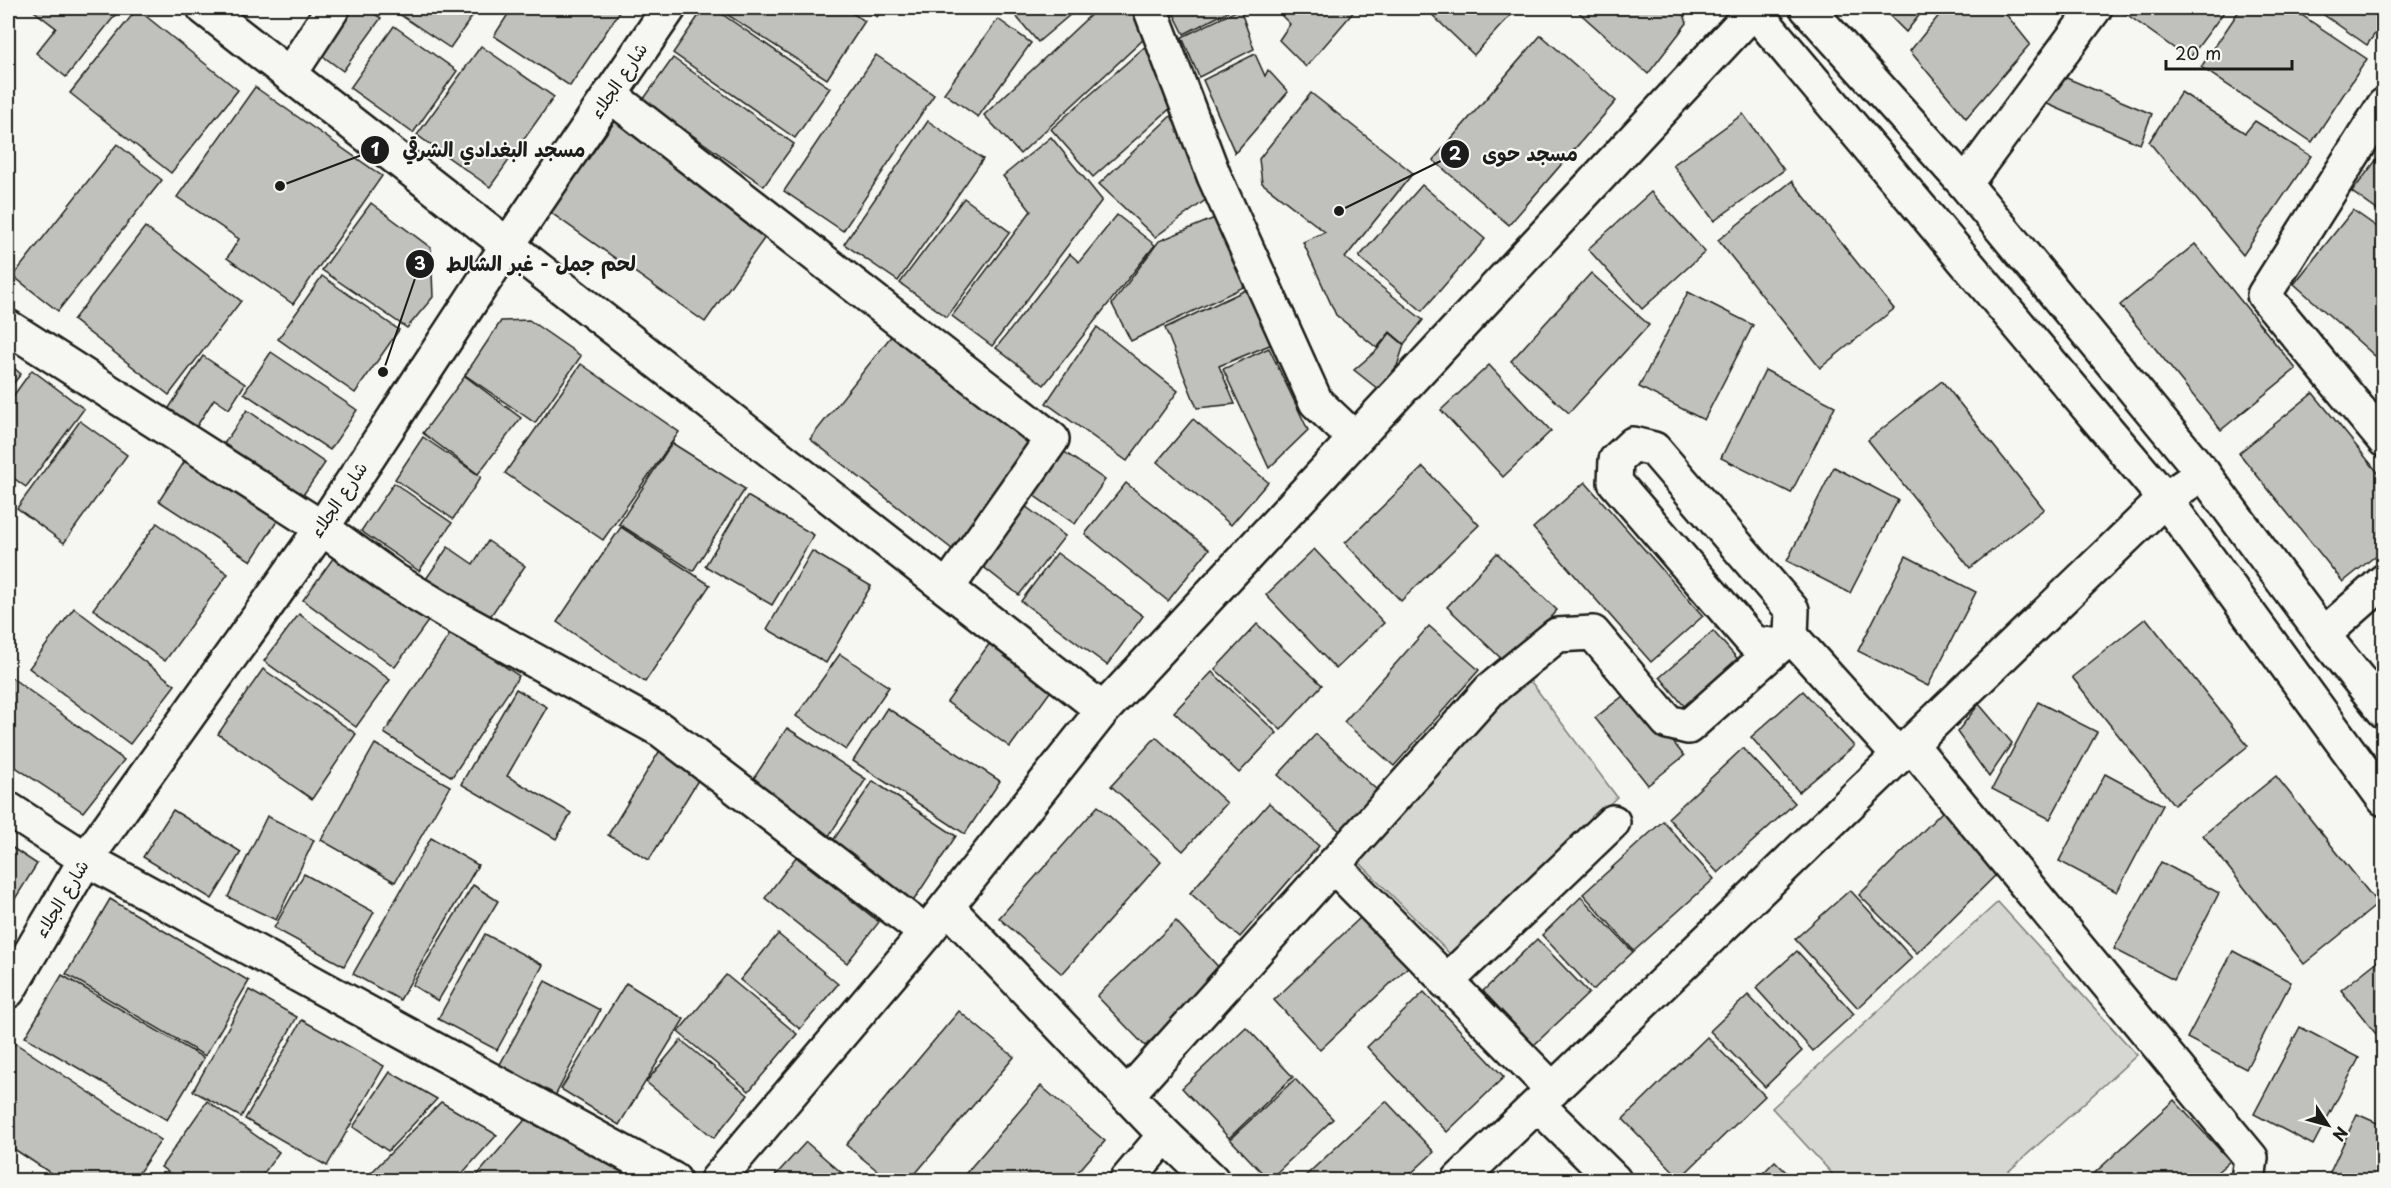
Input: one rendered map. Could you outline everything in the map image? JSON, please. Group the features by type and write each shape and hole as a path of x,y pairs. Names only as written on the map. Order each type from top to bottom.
{"street":[{"path":"204,8 1103,710"},
{"path":"290,74 333,8"},
{"name":"شارع الجلاء","path":"8,991 86,859 322,528 507,246 669,8"},
{"path":"1150,8 1214,176 1316,402 1354,438"},
{"path":"717,1180 947,908 1103,710 1754,8 2165,499 2384,799"},
{"path":"1807,8 1965,184 2203,473 2323,635 2384,711"},
{"path":"1965,184 2095,8"},
{"path":"610,95 1052,439 947,588"},
{"path":"2384,105 2264,295 2384,440"},
{"path":"8,327 322,528 393,580 661,730 926,933"},
{"path":"1127,1095 1490,690 1557,635 1593,633 1668,722 1688,727 1785,641 1792,610 1654,449 1633,444 1616,460 1615,482 1754,643 1785,641 1905,750 2251,1158 2248,1180"},
{"path":"1459,1180 2165,499 2203,473"},
{"path":"2323,635 2384,581"},
{"path":"8,809 86,859 674,1180"},
{"path":"1446,982 1613,822"},
{"path":"1333,865 1446,982 1614,1180"},
{"path":"947,908 1165,1135 1212,1180"},
{"path":"1127,1180 1165,1135"}],"shaded area":[{"path":"1526,675 1617,797 1452,956 1356,859"},
{"path":"1998,902 2137,1055 1999,1180 1838,1180 1772,1108"}],"building":[{"path":"30,8 121,8 66,77 36,53 56,28"},
{"path":"347,8 365,8 381,18 343,71 316,51"},
{"path":"390,8 478,8 450,48"},
{"path":"512,8 622,8 570,86 494,36"},
{"path":"704,8 713,8 830,88 795,138 673,53"},
{"path":"717,8 844,8 865,21 827,79"},
{"path":"863,8 883,8 877,17"},
{"path":"1009,8 1078,8 1038,42"},
{"path":"1098,8 1134,8 1146,37 1020,154 984,115"},
{"path":"1171,8 1235,8 1184,34"},
{"path":"1274,8 1357,8 1306,67 1279,40 1290,24"},
{"path":"1425,8 1517,8 1474,55"},
{"path":"1574,8 1682,8 1687,23 1648,74"},
{"path":"1882,8 1925,8 1906,32"},
{"path":"1945,8 2001,8 2030,44 1966,118 1910,51"},
{"path":"2118,8 2227,8 2189,59"},
{"path":"2241,8 2291,8 2367,59 2312,142 2201,67"},
{"path":"2314,8 2384,8 2384,21 2367,45"},
{"path":"137,9 238,90 171,173 70,93"},
{"path":"1240,9 1254,49 1199,77 1182,37"},
{"path":"998,19 1031,43 978,117 944,93"},
{"path":"394,26 457,71 413,133 350,88"},
{"path":"1541,35 1616,101 1509,225 1433,160"},
{"path":"1147,45 1174,105 1093,177 1051,129"},
{"path":"481,46 554,97 490,187 417,135"},
{"path":"1255,54 1265,76 1268,70 1288,92 1235,153 1203,80"},
{"path":"876,55 934,95 843,231 784,191"},
{"path":"673,58 794,144 764,186 643,100"},
{"path":"2057,74 2152,114 2140,144 2045,103"},
{"path":"255,87 382,176 293,304 227,258 239,239 177,197"},
{"path":"2181,92 2245,133 2255,121 2311,156 2243,255 2149,142"},
{"path":"1311,93 1413,173 1345,258 1423,320 1404,344 1390,332 1377,348 1336,315 1303,242 1325,232 1262,183 1259,159"},
{"path":"626,106 780,216 705,322 550,212"},
{"path":"1176,111 1211,196 1155,237 1099,184"},
{"path":"1743,114 1784,170 1714,221 1673,165"},
{"path":"928,121 983,159 898,281 844,244"},
{"path":"1051,137 1102,200 992,346 952,316 1031,211 1003,176"},
{"path":"117,144 162,180 58,311 13,276"},
{"path":"2377,159 2384,164 2384,215 2352,192"},
{"path":"1792,181 1894,309 1820,368 1718,240"},
{"path":"1422,185 1485,239 1422,311 1359,257"},
{"path":"1651,192 1705,252 1642,309 1588,249"},
{"path":"964,198 1010,232 947,317 900,283"},
{"path":"371,203 431,248 433,297 407,328 322,270"},
{"path":"2353,210 2384,232 2384,347 2375,356 2294,284"},
{"path":"1117,215 1155,245 1044,385 996,348 1070,254 1079,262"},
{"path":"1222,215 1250,284 1131,341 1112,304 1159,241"},
{"path":"145,227 241,301 169,395 73,320"},
{"path":"2195,244 2296,369 2221,430 2120,305"},
{"path":"1591,273 1649,325 1569,413 1511,361"},
{"path":"322,276 399,330 355,393 278,339"},
{"path":"1250,288 1272,344 1219,366 1235,404 1197,408 1165,328"},
{"path":"1688,292 1753,325 1704,420 1639,387"},
{"path":"529,320 581,356 535,423 465,375 501,321"},
{"path":"1097,327 1178,391 1127,461 1046,403"},
{"path":"1390,333 1404,345 1397,366 1378,389 1354,370 1377,350"},
{"path":"892,335 1033,445 952,549 810,439"},
{"path":"1269,348 1308,430 1269,468 1223,369"},
{"path":"271,352 357,410 330,450 244,393"},
{"path":"203,356 245,384 229,409 214,399 195,429 167,411"},
{"path":"8,363 21,374 8,390"},
{"path":"581,364 679,432 603,540 505,473"},
{"path":"1489,365 1551,431 1503,477 1441,410"},
{"path":"32,370 84,409 26,487 8,474 8,403"},
{"path":"1765,370 1835,406 1791,493 1721,458"},
{"path":"465,376 521,418 478,474 423,433"},
{"path":"1942,381 2044,509 1970,568 1868,440"},
{"path":"2313,393 2384,480 2384,549 2343,582 2239,453"},
{"path":"247,410 325,463 299,501 221,448"},
{"path":"1193,419 1268,482 1231,525 1157,462"},
{"path":"80,421 127,455 64,543 17,508"},
{"path":"423,437 481,477 453,519 395,479"},
{"path":"672,443 745,489 693,571 619,524"},
{"path":"192,450 285,509 251,561 159,501"},
{"path":"1063,451 1105,480 1075,524 1033,495"},
{"path":"1423,467 1479,525 1401,601 1345,543"},
{"path":"1834,467 1898,500 1850,593 1787,561"},
{"path":"1585,482 1703,616 1651,662 1533,528"},
{"path":"394,483 452,523 419,571 361,531"},
{"path":"1126,483 1209,549 1168,601 1085,534"},
{"path":"747,496 814,535 772,605 705,566"},
{"path":"1021,503 1065,536 1019,595 976,561"},
{"path":"157,523 228,574 165,661 93,609"},
{"path":"621,527 710,585 645,682 557,622"},
{"path":"347,539 439,606 395,667 303,600"},
{"path":"488,541 525,566 487,621 426,579 448,547 473,564"},
{"path":"1314,549 1384,623 1336,669 1266,595"},
{"path":"812,551 871,586 826,663 767,629"},
{"path":"1057,553 1143,616 1107,665 1021,601"},
{"path":"1497,553 1557,610 1507,664 1447,607"},
{"path":"1906,556 1976,592 1928,686 1858,651"},
{"path":"74,608 175,685 130,744 29,668"},
{"path":"299,614 390,680 356,727 264,661"},
{"path":"2146,618 2248,746 2174,805 2072,677"},
{"path":"1257,624 1322,685 1281,730 1215,669"},
{"path":"1429,626 1479,670 1394,766 1344,722"},
{"path":"452,631 519,676 452,777 384,733"},
{"path":"1713,631 1743,665 1689,712 1660,677"},
{"path":"995,636 1058,681 1010,747 947,702"},
{"path":"840,654 889,687 846,750 796,716"},
{"path":"263,669 356,734 312,799 218,734"},
{"path":"1212,672 1277,733 1239,773 1174,712"},
{"path":"8,675 124,760 83,812 8,762"},
{"path":"516,689 547,707 507,776 571,813 556,839 461,784"},
{"path":"1632,689 1684,756 1648,785 1595,718"},
{"path":"1803,691 1854,746 1799,792 1751,737"},
{"path":"2038,702 2097,732 2050,819 1992,789"},
{"path":"1979,704 2012,743 1989,777 1957,732"},
{"path":"887,708 1000,781 965,834 853,761"},
{"path":"787,728 866,779 827,839 748,787"},
{"path":"1316,734 1378,791 1341,832 1278,775"},
{"path":"1156,737 1227,803 1183,851 1111,786"},
{"path":"375,744 450,786 395,882 321,840"},
{"path":"662,747 703,772 649,860 608,835"},
{"path":"1743,748 1795,803 1718,873 1668,818"},
{"path":"2105,774 2163,805 2117,892 2059,861"},
{"path":"2276,776 2378,904 2304,964 2203,835"},
{"path":"873,781 956,836 910,906 826,851"},
{"path":"1269,803 1319,846 1240,937 1190,893"},
{"path":"1098,806 1161,862 1062,974 999,918"},
{"path":"1946,808 2005,866 1917,953 1859,895"},
{"path":"173,810 241,852 212,899 143,857"},
{"path":"267,816 314,840 276,920 228,897"},
{"path":"1663,821 1714,879 1634,951 1583,894"},
{"path":"431,838 478,865 400,1000 353,974"},
{"path":"8,845 37,864 8,910"},
{"path":"796,857 879,922 847,963 765,898"},
{"path":"2161,862 2219,893 2174,980 2114,949"},
{"path":"304,874 374,912 344,966 274,928"},
{"path":"473,885 498,901 438,1001 412,985"},
{"path":"1850,890 1912,958 1858,1008 1795,939"},
{"path":"1581,897 1633,952 1593,990 1542,935"},
{"path":"110,899 249,981 205,1056 66,974"},
{"path":"1362,916 1409,966 1320,1050 1274,1000"},
{"path":"1176,921 1223,972 1145,1046 1097,996"},
{"path":"485,934 543,965 497,1050 438,1019"},
{"path":"778,934 838,984 800,1029 740,980"},
{"path":"1537,939 1589,993 1534,1045 1483,991"},
{"path":"1797,951 1854,1014 1813,1051 1756,988"},
{"path":"2233,951 2291,982 2246,1069 2187,1038"},
{"path":"2384,956 2384,1044 2341,990"},
{"path":"62,975 204,1058 167,1120 25,1037"},
{"path":"726,975 797,1034 749,1091 678,1032"},
{"path":"545,981 600,1010 554,1098 498,1068"},
{"path":"626,983 684,1019 619,1125 561,1089"},
{"path":"249,990 297,1017 241,1117 193,1091"},
{"path":"1424,992 1504,1077 1447,1132 1367,1047"},
{"path":"1748,995 1802,1051 1765,1087 1710,1031"},
{"path":"959,1011 1014,1057 910,1180 889,1180 846,1145"},
{"path":"302,1020 384,1066 327,1166 245,1119"},
{"path":"1246,1027 1293,1077 1229,1138 1182,1088"},
{"path":"2300,1027 2359,1058 2313,1145 2254,1114"},
{"path":"1707,1037 1765,1096 1680,1178 1623,1119"},
{"path":"681,1040 748,1095 714,1138 646,1082"},
{"path":"15,1043 161,1140 134,1180 61,1180 8,1145 8,1054"},
{"path":"390,1072 437,1099 388,1151 353,1127"},
{"path":"1295,1079 1333,1119 1269,1180 1230,1139"},
{"path":"1041,1086 1105,1141 1071,1180 960,1180"},
{"path":"2174,1100 2230,1161 2208,1180 2087,1180"},
{"path":"207,1101 279,1152 259,1180 179,1180 161,1167"},
{"path":"1386,1101 1434,1152 1404,1180 1301,1180"},
{"path":"441,1102 497,1135 456,1180 364,1180"},
{"path":"530,1114 651,1180 473,1180"},
{"path":"2357,1114 2384,1126 2384,1180 2327,1179"},
{"path":"806,1142 850,1180 771,1180"},
{"path":"1775,1161 1794,1180 1756,1180"}],"place":[{"name":"مسجد البغدادي الشرقي","path":"280,186"},
{"name":"مسجد حوى","path":"1339,211"},
{"name":"لحم جمل - غبر الشالط","path":"383,372"}]}
